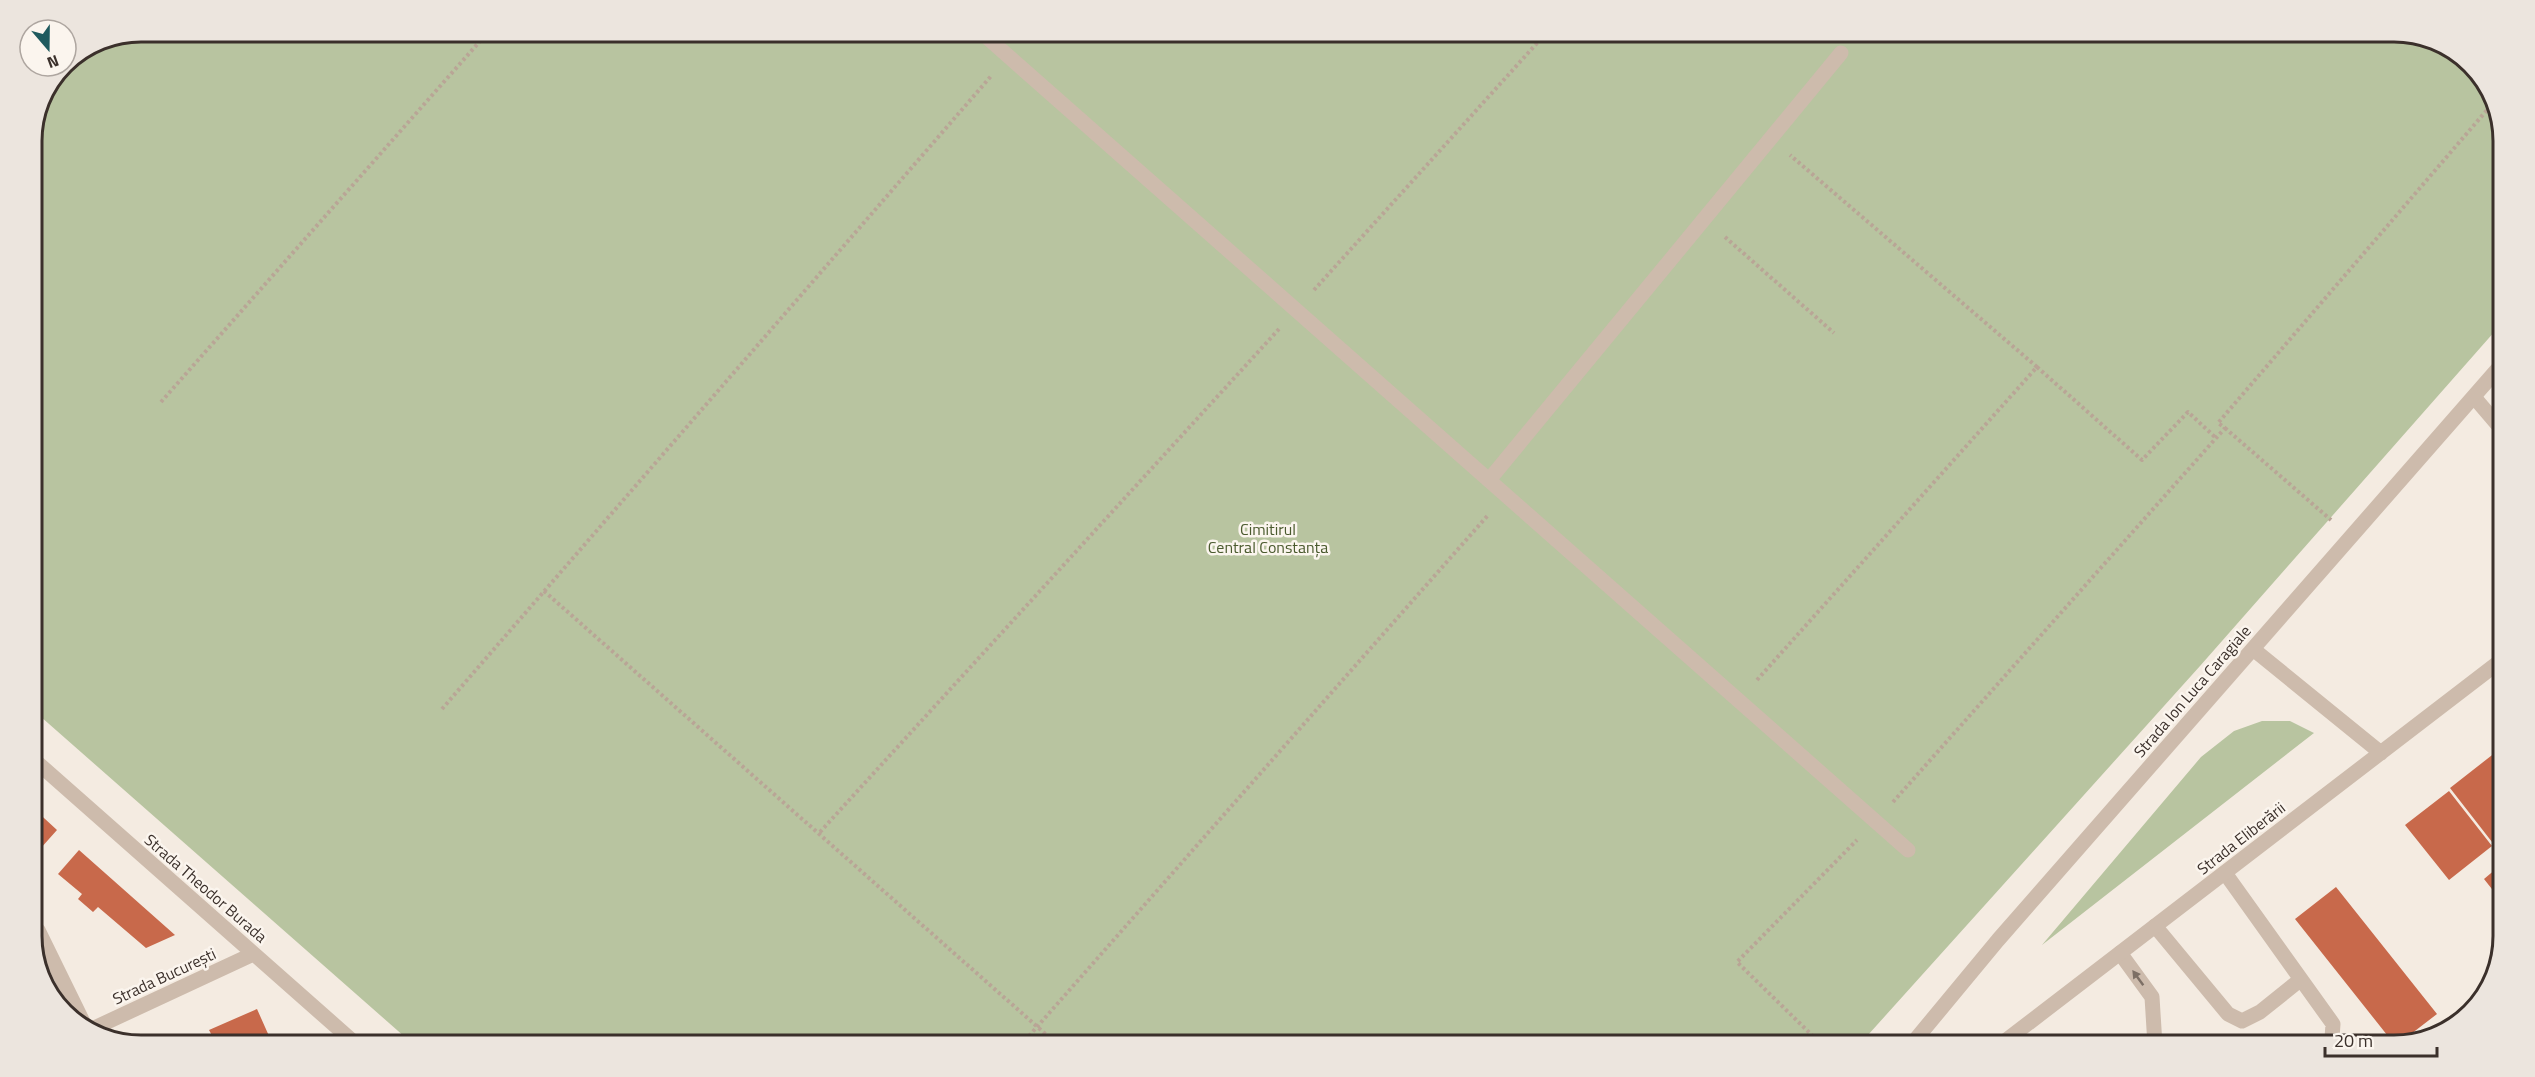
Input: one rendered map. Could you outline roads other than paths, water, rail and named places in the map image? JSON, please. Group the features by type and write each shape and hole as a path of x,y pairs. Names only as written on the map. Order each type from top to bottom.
{"street":[{"path":"992,42 1908,850"},
{"path":"1489,480 1841,53"},
{"name":"Strada Ion Luca Caragiale","path":"1920,1035 1998,940 2493,375"},
{"path":"2474,398 2493,420"},
{"path":"2253,649 2381,753"},
{"name":"Strada Eliberării","path":"2014,1035 2493,667"},
{"name":"Strada Theodor Burada","path":"42,767 345,1035"},
{"path":"2225,873 2333,1023 2332,1035"},
{"path":"2156,926 2228,1014 2242,1021 2260,1012 2300,980"},
{"path":"42,938 78,1012"},
{"path":"2120,953 2151,997 2154,1035"},
{"name":"Strada București","path":"100,1025 253,954"}],"park label":[{"name":"Cimitirul Central Constanța","path":"1268,538"}]}
